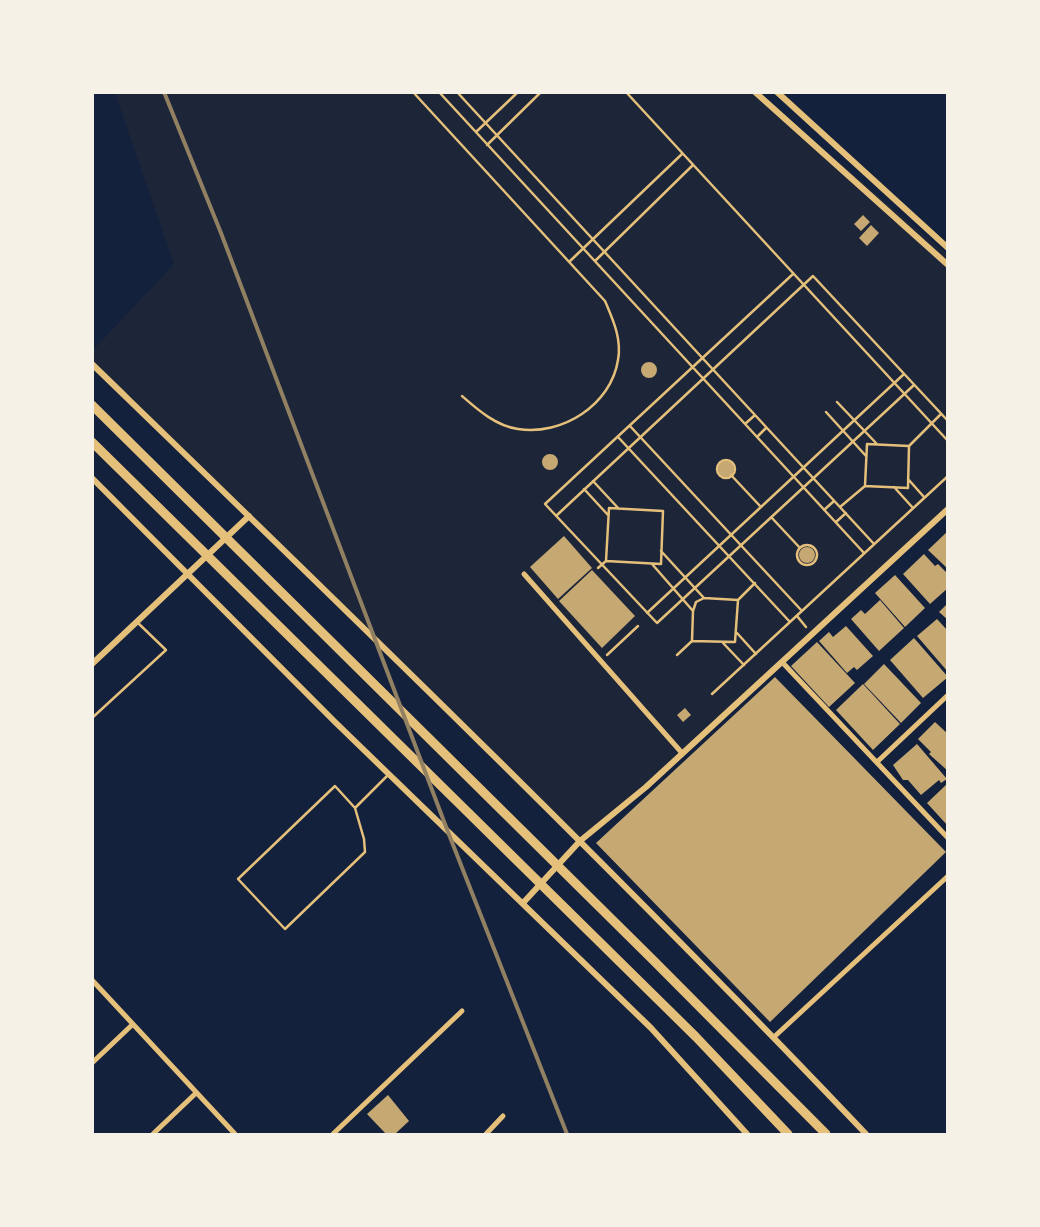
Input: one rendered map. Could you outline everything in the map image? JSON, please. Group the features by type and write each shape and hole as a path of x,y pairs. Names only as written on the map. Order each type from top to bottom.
{"main road":[{"path":"92,405 654,960 826,1134"},
{"path":"92,442 696,1037 788,1134"}],"street":[{"path":"754,92 948,265"},
{"path":"777,92 948,248"},
{"path":"92,364 580,841 774,1037 866,1134"},
{"path":"92,478 389,774 651,1028 746,1134"},
{"path":"523,903 580,841 646,787 948,509"},
{"path":"92,664 248,516"},
{"path":"524,574 682,753"},
{"path":"782,662 948,838"},
{"path":"877,762 948,695"},
{"path":"774,1037 948,876"},
{"path":"92,980 235,1134"},
{"path":"333,1134 462,1011"},
{"path":"92,1063 133,1024"},
{"path":"153,1134 196,1093"},
{"path":"486,1134 503,1116"}],"lane":[{"path":"92,718 166,650 137,622"},
{"path":"355,808 389,774"},
{"path":"335,786 355,808 364,839 365,852 285,929 238,879 335,786"}],"path":[{"path":"413,92 605,301 617,330 618,359 611,384 596,403 572,421 545,430 517,429 501,424 485,415 462,396"},
{"path":"439,92 864,553"},
{"path":"457,92 874,544"},
{"path":"476,132 518,92"},
{"path":"488,144 541,92"},
{"path":"626,92 948,442"},
{"path":"569,262 682,154"},
{"path":"595,261 693,165"},
{"path":"793,274 546,504 657,623 914,385"},
{"path":"556,516 813,276 948,421"},
{"path":"647,613 904,374"},
{"path":"837,402 877,444"},
{"path":"826,412 866,456"},
{"path":"840,508 865,486 908,488 909,446 941,414"},
{"path":"745,424 755,415"},
{"path":"630,426 802,611"},
{"path":"757,436 766,428"},
{"path":"618,436 790,622"},
{"path":"865,486 867,444 909,446"},
{"path":"728,460 732,463 735,469 731,475 724,477 719,474 717,466 720,462 728,460"},
{"path":"731,475 761,507"},
{"path":"712,694 948,476"},
{"path":"908,479 924,497"},
{"path":"594,481 619,508"},
{"path":"894,487 913,508"},
{"path":"584,489 608,515"},
{"path":"824,510 834,501"},
{"path":"598,568 606,561 609,508 663,511 661,564 606,561"},
{"path":"836,522 846,513"},
{"path":"771,518 800,548"},
{"path":"808,544 814,547 818,556 814,562 808,565 799,561 797,554 800,548 808,544"},
{"path":"661,551 704,598"},
{"path":"652,564 693,611"},
{"path":"677,655 692,641 736,642 738,600 755,584"},
{"path":"692,641 693,611 696,602 704,598 738,600"},
{"path":"796,616 812,634"},
{"path":"601,662 638,626"},
{"path":"736,632 756,654"},
{"path":"722,642 744,665"}],"shaded area":[{"path":"115,93 757,93 947,254 947,507 582,842 93,364 92,351 174,264"}],"building":[{"path":"863,215 870,222 861,231 854,224"},
{"path":"871,225 879,233 867,246 859,238"},
{"path":"649,362 655,364 657,370 655,376 649,378 643,376 641,370 643,364"},
{"path":"550,454 556,456 558,462 556,468 550,470 544,468 542,462 544,456"},
{"path":"726,461 732,463 734,469 732,475 726,477 720,475 718,469 720,463"},
{"path":"948,531 948,569 928,550"},
{"path":"564,536 592,568 558,599 530,567"},
{"path":"807,547 813,549 815,555 813,561 807,563 801,561 799,555 801,549"},
{"path":"924,554 935,566 938,564 948,574 948,588 930,604 903,574"},
{"path":"592,570 635,616 602,648 559,601"},
{"path":"895,575 925,608 905,627 875,593"},
{"path":"880,600 904,628 879,651 851,619 861,610 865,614"},
{"path":"948,603 948,620 939,612"},
{"path":"937,619 948,631 948,672 917,636"},
{"path":"846,626 873,656 857,670 854,667 847,673 819,641 829,632 833,637"},
{"path":"914,638 948,677 923,698 890,660"},
{"path":"817,642 855,683 829,707 791,666"},
{"path":"884,664 921,703 901,723 864,684"},
{"path":"775,677 946,852 770,1022 596,843"},
{"path":"863,684 900,724 873,750 836,710"},
{"path":"685,708 691,715 683,722 677,715"},
{"path":"935,722 948,734 948,771 929,754 931,752 918,739"},
{"path":"917,744 947,779 941,783 939,780 921,795 908,780 903,780 893,765"},
{"path":"948,783 948,826 927,803"},
{"path":"388,1095 409,1121 395,1134 386,1134 367,1114"}],"railway":[{"path":"164,92 221,233 448,832 567,1134"}]}
